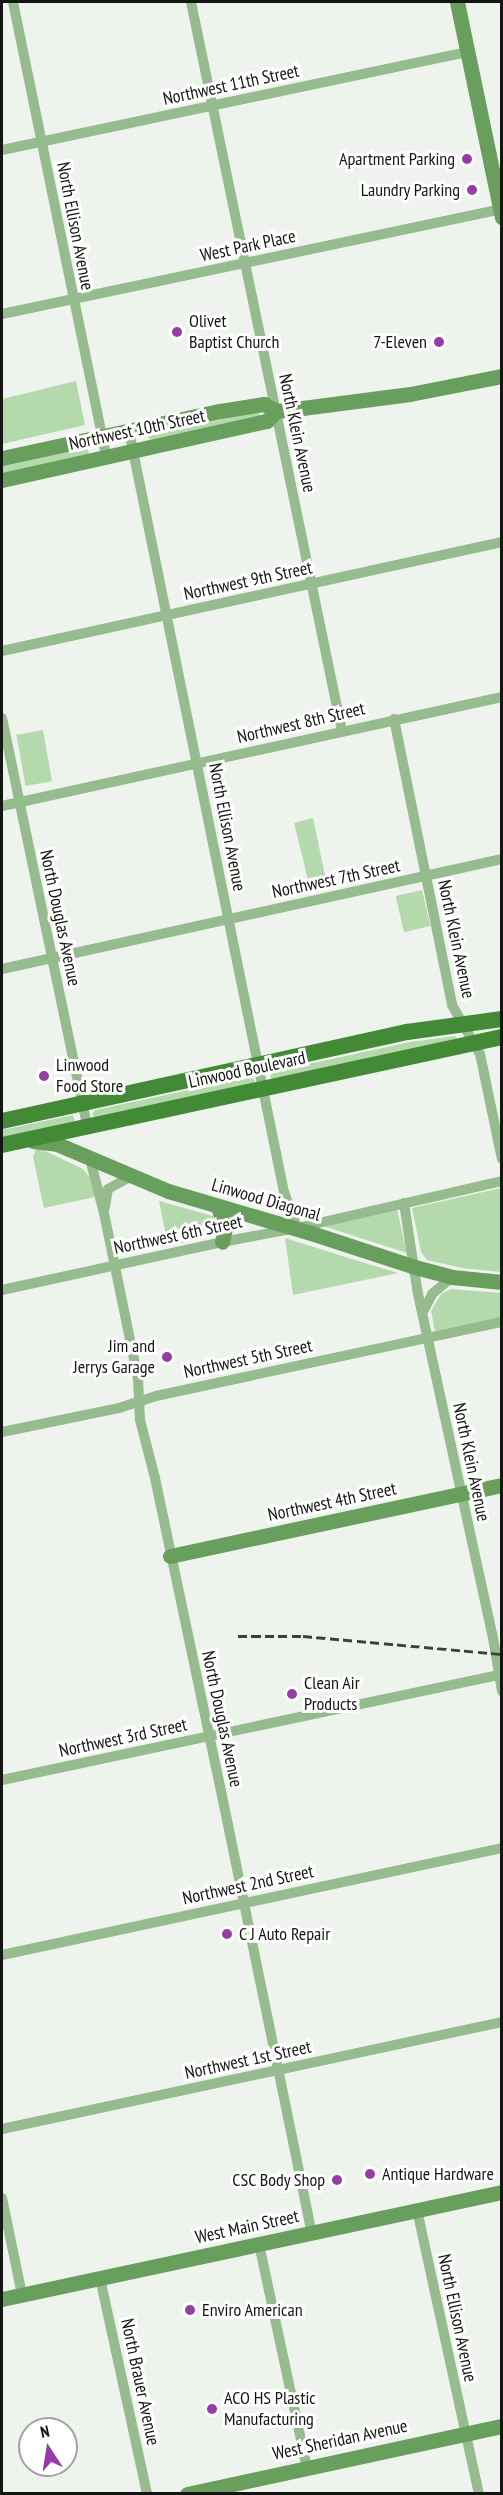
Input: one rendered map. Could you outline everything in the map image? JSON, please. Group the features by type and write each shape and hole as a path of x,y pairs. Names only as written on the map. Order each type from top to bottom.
{"main road":[{"path":"457,2 501,212"},
{"name":"Northwest 10th Street","path":"2,458 264,404 276,411 410,394 501,376"},
{"name":"Northwest 10th Street","path":"2,480 267,421 276,411"},
{"name":"Linwood Boulevard","path":"2,1121 407,1032 501,1018"},
{"name":"Linwood Boulevard","path":"2,1145 264,1086 501,1037"},
{"name":"Linwood Diagonal","path":"24,1140 57,1144 130,1177 218,1207 297,1228 415,1267 452,1278 501,1282"},
{"path":"218,1207 225,1228 222,1242"},
{"name":"Northwest 4th Street","path":"170,1556 501,1485"},
{"name":"West Main Street","path":"2,2300 501,2192"},
{"name":"West Sheridan Avenue","path":"187,2493 501,2426"}],"street":[{"name":"North Ellison Avenue","path":"13,2 106,457"},
{"name":"North Klein Avenue","path":"191,2 342,731"},
{"name":"Northwest 11th Street","path":"2,150 468,52"},
{"name":"West Park Place","path":"2,314 501,212"},
{"name":"North Ellison Avenue","path":"129,431 285,1192 297,1228"},
{"name":"Northwest 9th Street","path":"2,651 501,542"},
{"name":"Northwest 8th Street","path":"2,806 501,697"},
{"name":"North Douglas Avenue","path":"2,718 87,1126"},
{"name":"North Klein Avenue","path":"394,719 452,1005 480,1054 501,1159"},
{"name":"Northwest 7th Street","path":"2,969 501,860"},
{"name":"North Douglas Avenue","path":"90,1159 104,1213 138,1378 140,1420 312,2233"},
{"name":"North Douglas Avenue","path":"104,1213 108,1189 130,1177"},
{"name":"Northwest 6th Street","path":"2,1290 297,1228 501,1180"},
{"name":"North Klein Avenue","path":"404,1203 418,1294 424,1310 493,1638 501,1692"},
{"path":"424,1310 432,1294 452,1278"},
{"name":"Northwest 5th Street","path":"2,1432 501,1322"},
{"name":"Northwest 3rd Street","path":"2,1780 498,1675"},
{"name":"Northwest 2nd Street","path":"2,1955 501,1848"},
{"name":"Northwest 1st Street","path":"2,2129 501,2022"},
{"path":"2,2198 22,2295"},
{"name":"North Ellison Avenue","path":"417,2210 478,2493"},
{"path":"259,2244 307,2468"},
{"name":"North Brauer Avenue","path":"100,2278 147,2493"}],"green space":[{"path":"76,381 85,425 2,444 2,399"},
{"path":"259,412 260,416 151,440 148,437 150,433"},
{"path":"87,447 89,454 2,474 2,465"},
{"path":"43,730 52,781 25,786 16,735"},
{"path":"313,818 327,885 310,888 294,823"},
{"path":"422,890 430,926 404,932 396,896"},
{"path":"455,1036 457,1039 274,1079 270,1077 272,1072 410,1042"},
{"path":"250,1077 255,1080 254,1083 94,1117 92,1114 95,1110"},
{"path":"73,1115 75,1121 2,1138 2,1130"},
{"path":"37,1147 83,1169 90,1178 95,1197 44,1208 33,1157"},
{"path":"501,1188 501,1272 462,1268 427,1260 421,1252 412,1208"},
{"path":"159,1201 213,1216 219,1221 217,1234 168,1246"},
{"path":"397,1209 407,1253 326,1227 326,1225"},
{"path":"285,1238 355,1260 398,1273 293,1295"},
{"path":"451,1289 501,1293 501,1318 435,1331 431,1311 441,1294"}],"railway":[{"path":"238,1636 303,1636 502,1654"}],"place":[{"name":"Apartment Parking","path":"467,159"},
{"name":"Laundry Parking","path":"472,190"},
{"name":"Olivet Baptist Church","path":"177,332"},
{"name":"7-Eleven","path":"439,342"},
{"name":"Linwood Food Store","path":"44,1076"},
{"name":"Jim and Jerrys Garage","path":"167,1357"},
{"name":"Clean Air Products","path":"292,1694"},
{"name":"C J Auto Repair","path":"227,1934"},
{"name":"Antique Hardware","path":"370,2174"},
{"name":"CSC Body Shop","path":"337,2180"},
{"name":"Enviro American","path":"190,2310"},
{"name":"ACO HS Plastic Manufacturing","path":"212,2409"}]}
